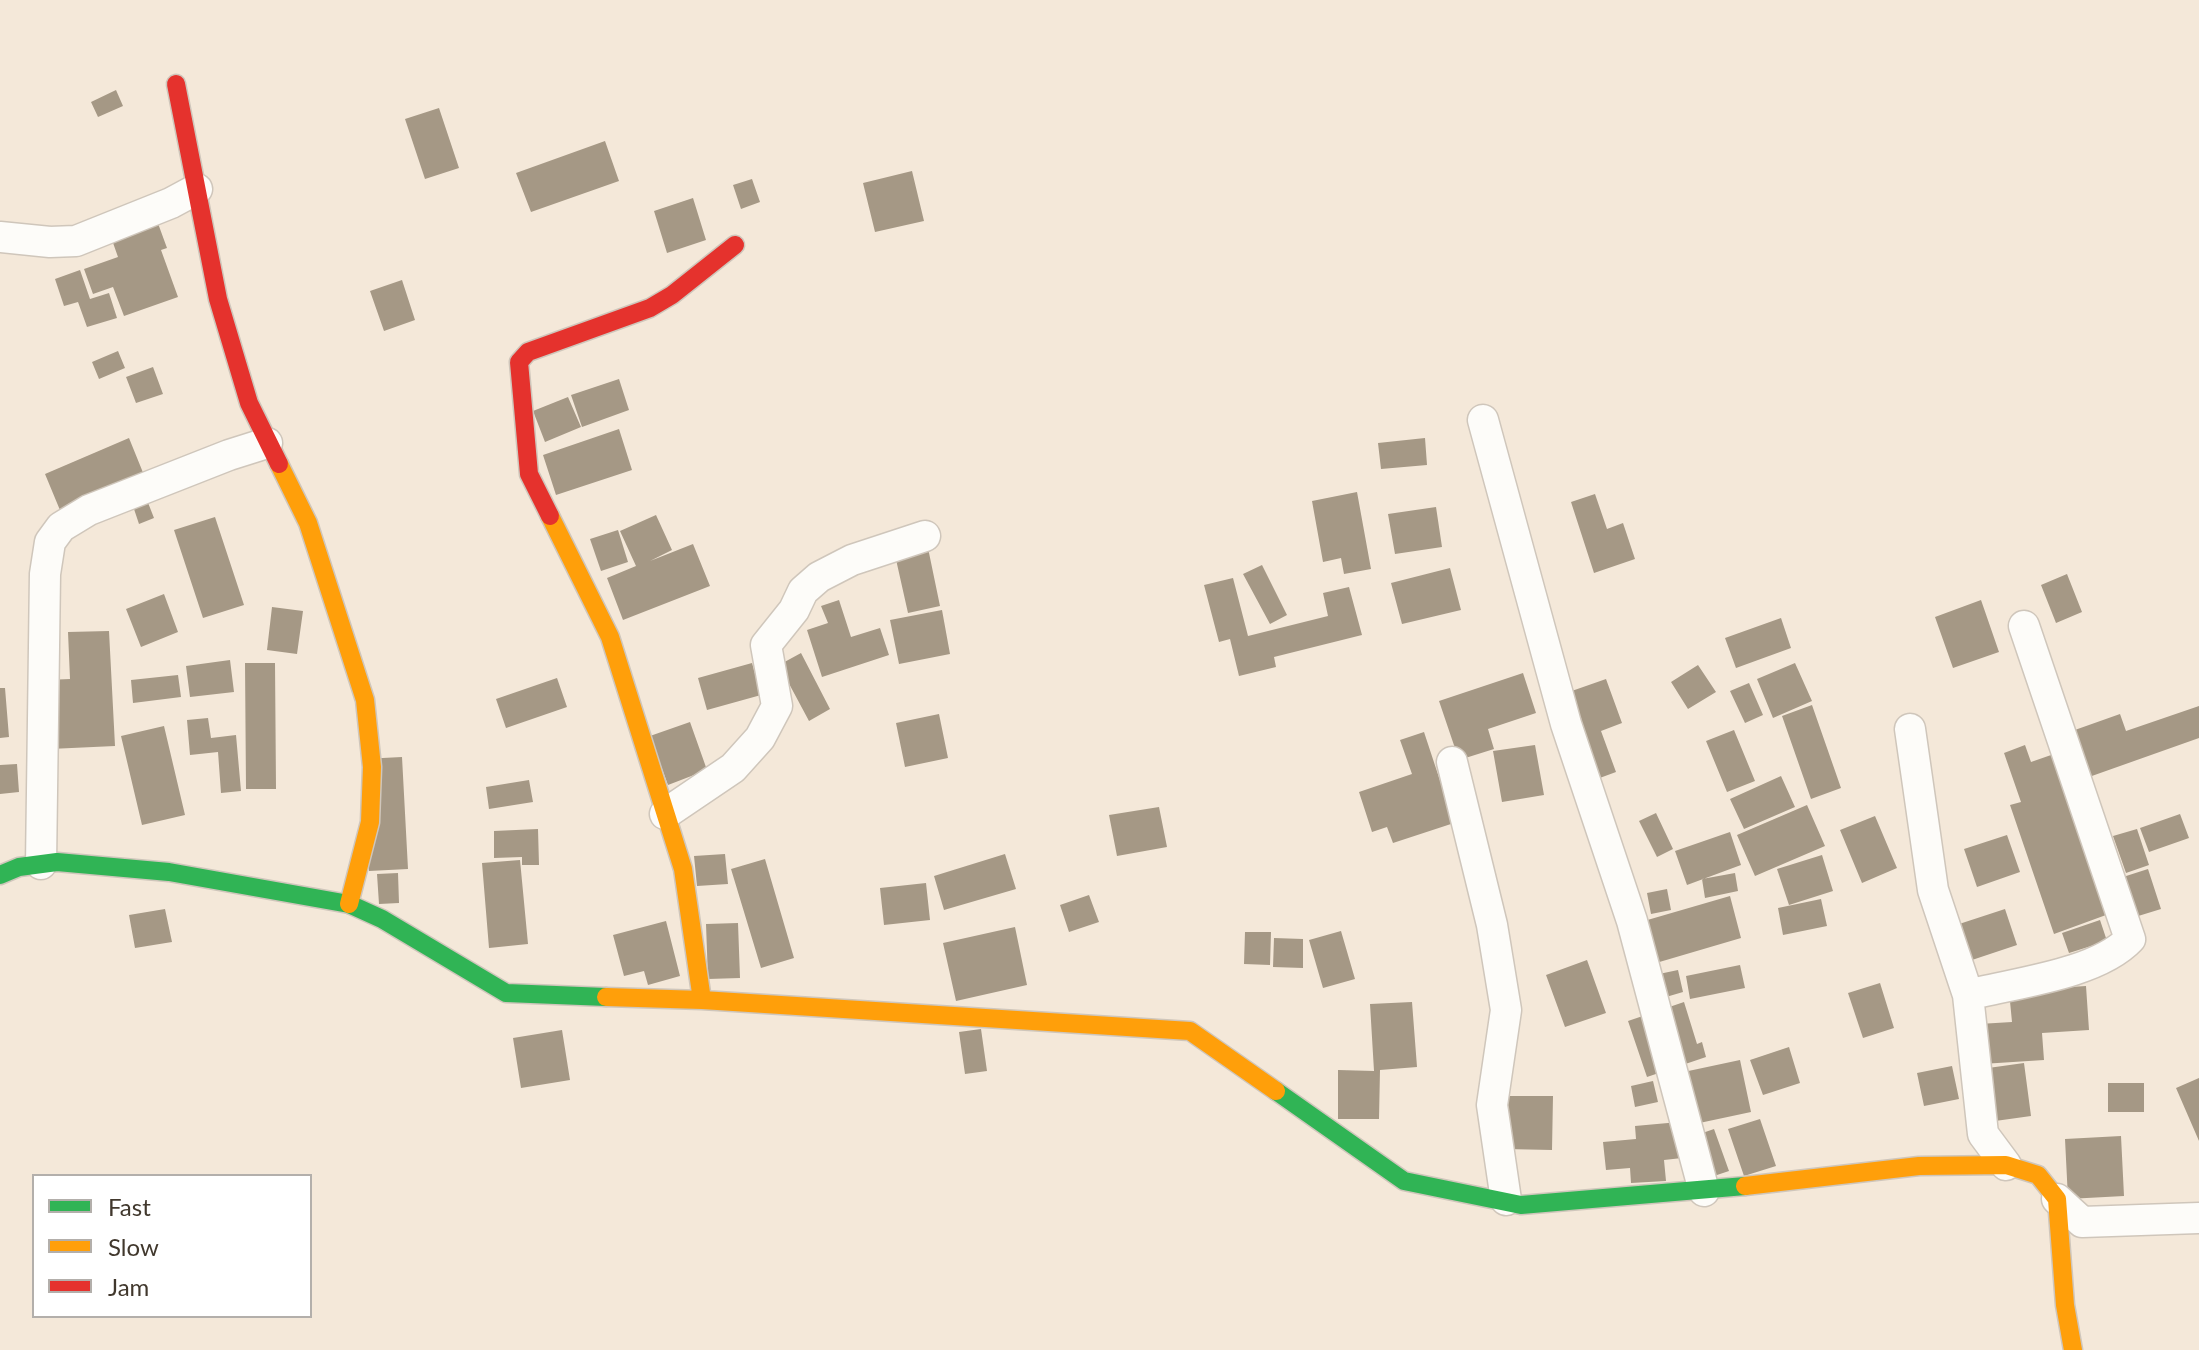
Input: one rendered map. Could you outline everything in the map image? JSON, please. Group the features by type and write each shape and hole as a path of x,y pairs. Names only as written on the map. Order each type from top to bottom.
{"street":[{"path":"176,84 218,299 249,403 308,523 365,700 372,767 370,822 349,904"},
{"path":"0,237 76,241 171,203 197,189"},
{"path":"702,1000 683,869 610,637 529,474 519,362 528,352 650,308 672,295 735,245"},
{"path":"1483,420 1566,724 1632,921 1704,1191"},
{"path":"41,864 45,574 50,542 61,527 89,510 267,443"},
{"path":"665,814 733,768 760,738 777,706 766,645 794,610 803,591 819,577 852,560 925,536"},
{"path":"1968,995 2093,964 2119,951 2130,939 2024,626"},
{"path":"1910,729 1933,890 1968,995 1983,1134 2006,1165"},
{"path":"1452,762 1492,925 1506,1010 1492,1105 1506,1200"},
{"path":"0,875 19,867 57,862 169,872 349,904 382,919 506,993 702,1000 1190,1031 1404,1181 1521,1205 1704,1191 1919,1166 2006,1165 2038,1175 2057,1199 2082,1222 2199,1218"},
{"path":"2057,1199 2065,1305 2073,1350"}],"building":[{"path":"116,90 123,106 98,117 91,102"},
{"path":"439,108 459,168 425,179 405,119"},
{"path":"605,141 619,181 531,212 516,173"},
{"path":"912,171 924,221 875,232 863,183"},
{"path":"752,179 760,202 741,209 733,185"},
{"path":"693,198 706,240 667,253 654,211"},
{"path":"152,207 167,248 161,250 178,297 124,316 113,287 93,294 84,269 118,257 106,223"},
{"path":"80,270 90,299 109,293 117,318 87,327 78,302 64,306 55,279"},
{"path":"402,280 415,320 384,331 370,291"},
{"path":"118,351 125,368 99,379 92,362"},
{"path":"153,367 163,394 136,403 126,377"},
{"path":"619,379 629,410 582,427 571,395"},
{"path":"568,397 581,427 545,442 533,411"},
{"path":"619,429 632,470 556,495 543,455"},
{"path":"129,438 146,480 62,515 45,474"},
{"path":"1425,438 1427,465 1381,469 1378,443"},
{"path":"1357,492 1371,569 1344,574 1341,558 1323,562 1312,501"},
{"path":"1595,494 1607,529 1623,523 1635,559 1594,573 1571,502"},
{"path":"145,495 154,518 139,524 131,500"},
{"path":"1436,507 1442,547 1395,554 1388,514"},
{"path":"656,515 672,550 650,561 693,544 710,586 623,620 607,578 636,566 620,531"},
{"path":"215,517 244,605 203,618 174,530"},
{"path":"618,530 628,562 601,571 590,539"},
{"path":"928,548 940,606 908,613 895,555"},
{"path":"1262,565 1287,615 1270,624 1243,574"},
{"path":"1450,568 1461,610 1402,624 1391,583"},
{"path":"2067,574 2082,612 2056,623 2041,585"},
{"path":"1233,578 1248,636 1328,616 1323,593 1349,587 1362,635 1274,657 1276,667 1239,676 1230,639 1219,642 1204,585"},
{"path":"164,594 178,632 141,647 126,609"},
{"path":"839,600 851,637 880,628 889,655 822,677 807,630 828,623 821,606"},
{"path":"1981,600 1999,652 1953,668 1935,617"},
{"path":"272,607 303,611 297,654 267,650"},
{"path":"942,610 950,654 899,664 890,620"},
{"path":"1781,618 1791,648 1736,668 1725,638"},
{"path":"109,631 115,746 50,749 46,680 70,679 68,632"},
{"path":"801,653 830,709 809,721 779,665"},
{"path":"230,660 234,692 190,697 186,666"},
{"path":"245,663 275,663 276,789 246,789"},
{"path":"752,663 761,695 707,710 698,678"},
{"path":"1795,663 1812,701 1773,718 1757,679"},
{"path":"1698,665 1716,692 1688,709 1671,682"},
{"path":"1523,673 1536,713 1488,729 1494,749 1459,760 1439,701"},
{"path":"178,675 181,697 133,703 131,680"},
{"path":"557,678 567,707 506,728 496,699"},
{"path":"1606,679 1622,723 1601,731 1616,772 1597,779 1566,693"},
{"path":"1749,683 1763,715 1745,723 1730,691"},
{"path":"0,688 5,688 9,737 0,738"},
{"path":"1812,705 1841,788 1811,799 1782,716"},
{"path":"2199,706 2199,738 2089,777 2072,731 2120,714 2126,731"},
{"path":"939,714 948,758 905,767 896,723"},
{"path":"208,718 211,738 236,735 241,791 221,793 218,752 190,755 187,720"},
{"path":"690,722 707,770 668,785 650,736"},
{"path":"164,726 185,815 142,825 121,736"},
{"path":"1734,730 1755,781 1727,792 1706,741"},
{"path":"1424,732 1454,823 1393,843 1387,827 1372,832 1359,792 1412,774 1400,740"},
{"path":"1535,745 1544,795 1502,802 1493,751"},
{"path":"2025,745 2031,762 2054,754 2106,915 2054,934 2010,805 2021,802 2004,753"},
{"path":"402,757 408,869 369,871 363,759"},
{"path":"17,764 19,792 0,794 0,765"},
{"path":"1781,776 1795,807 1744,829 1730,799"},
{"path":"529,780 533,802 489,809 486,787"},
{"path":"1807,805 1825,846 1755,876 1737,835"},
{"path":"1159,807 1167,847 1117,856 1109,815"},
{"path":"1656,813 1673,849 1657,857 1639,821"},
{"path":"2180,814 2189,838 2149,852 2140,828"},
{"path":"1875,816 1897,868 1862,883 1840,830"},
{"path":"538,829 539,865 522,865 522,857 494,858 494,831"},
{"path":"2137,829 2149,865 2126,873 2113,836"},
{"path":"1730,832 1741,865 1687,885 1675,851"},
{"path":"2007,835 2020,872 1977,887 1964,849"},
{"path":"725,854 728,884 697,886 694,856"},
{"path":"1005,854 1016,889 944,910 934,876"},
{"path":"1822,855 1833,891 1789,905 1777,869"},
{"path":"765,859 794,958 761,968 731,869"},
{"path":"520,860 528,944 489,948 482,863"},
{"path":"2148,869 2161,909 2135,917 2123,877"},
{"path":"398,873 399,903 379,904 377,874"},
{"path":"1735,873 1738,891 1705,898 1702,879"},
{"path":"926,883 930,920 884,925 880,888"},
{"path":"1667,889 1671,910 1651,914 1647,893"},
{"path":"1089,895 1099,922 1069,932 1060,905"},
{"path":"1730,896 1741,938 1656,963 1644,921"},
{"path":"1821,899 1827,926 1783,935 1778,908"},
{"path":"165,909 172,942 135,948 129,915"},
{"path":"2005,909 2017,945 1963,963 1950,927"},
{"path":"2100,920 2107,941 2069,953 2062,933"},
{"path":"666,921 680,976 648,985 644,971 624,976 613,935"},
{"path":"738,923 740,978 708,979 706,924"},
{"path":"1015,927 1027,985 956,1001 943,943"},
{"path":"1341,931 1355,979 1323,988 1309,940"},
{"path":"1245,932 1271,932 1270,965 1244,964"},
{"path":"1274,938 1303,939 1303,968 1273,967"},
{"path":"1587,960 1606,1013 1565,1027 1546,975"},
{"path":"1740,965 1745,988 1690,999 1686,976"},
{"path":"1678,970 1683,992 1666,997 1659,974"},
{"path":"1880,983 1894,1028 1863,1038 1848,993"},
{"path":"2086,986 2089,1030 2042,1033 2044,1060 1982,1064 1979,1024 2012,1022 2009,991"},
{"path":"1412,1002 1417,1067 1380,1070 1379,1119 1338,1119 1338,1070 1374,1071 1370,1004"},
{"path":"1684,1002 1697,1044 1702,1042 1706,1057 1647,1077 1628,1021"},
{"path":"981,1029 987,1071 965,1074 959,1032"},
{"path":"562,1030 570,1080 521,1088 513,1038"},
{"path":"1789,1047 1800,1083 1763,1095 1750,1060"},
{"path":"1740,1060 1751,1112 1690,1125 1679,1073"},
{"path":"2024,1063 2031,1116 1988,1122 1981,1069"},
{"path":"1952,1066 1959,1099 1924,1106 1917,1073"},
{"path":"2199,1078 2199,1141 2176,1088"},
{"path":"1653,1081 1658,1102 1635,1107 1631,1086"},
{"path":"2108,1083 2144,1083 2144,1112 2108,1112"},
{"path":"1506,1096 1553,1096 1552,1150 1505,1149"},
{"path":"1760,1119 1776,1166 1744,1176 1728,1129"},
{"path":"1679,1122 1682,1158 1664,1160 1666,1181 1631,1183 1630,1168 1606,1170 1603,1142 1636,1139 1635,1126"},
{"path":"1714,1129 1729,1171 1705,1179 1691,1137"},
{"path":"2121,1136 2124,1196 2068,1199 2065,1139"}],"traffic: fast":[{"path":"0,875 19,867 57,862 169,872 349,904 382,919 506,993 606,997"},
{"path":"1276,1091 1404,1181 1521,1205 1745,1186"}],"traffic: slow":[{"path":"279,464 308,523 365,700 372,767 370,822 349,904"},
{"path":"550,516 610,637 683,869 702,1000"},
{"path":"606,997 702,1000 1190,1031 1276,1091"},
{"path":"1745,1186 1919,1166 2006,1165 2038,1175 2057,1199 2065,1305 2073,1350"}],"traffic: jam":[{"path":"176,84 218,299 249,403 279,464"},
{"path":"550,516 529,474 519,362 528,352 650,308 672,295 735,245"}]}
